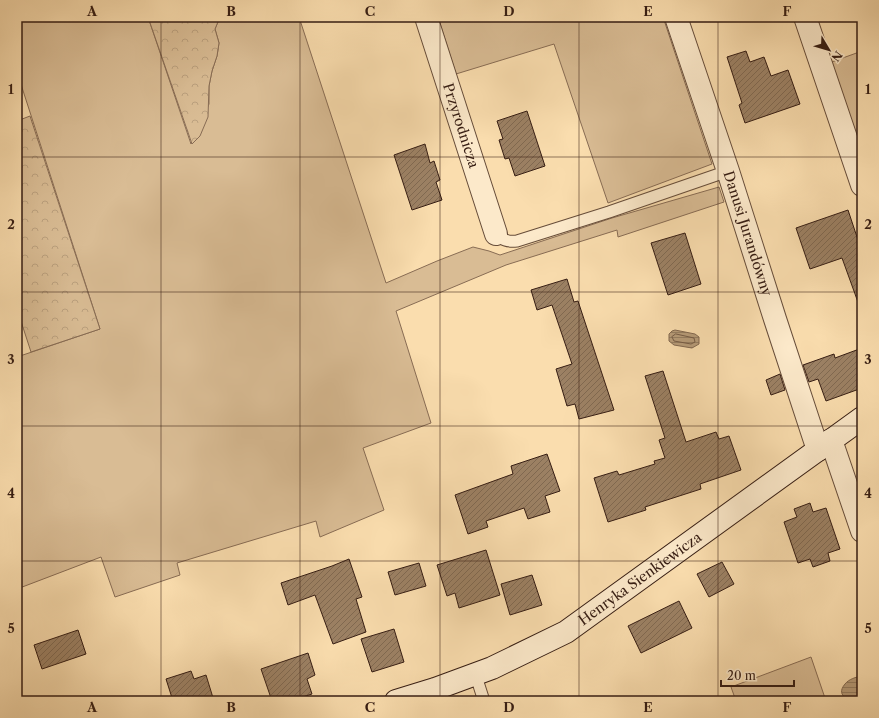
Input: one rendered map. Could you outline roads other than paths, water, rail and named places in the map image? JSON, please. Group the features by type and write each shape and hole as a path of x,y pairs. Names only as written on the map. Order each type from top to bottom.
{"street":[{"name":"Przyrodnicza","path":"426,17 496,234"},
{"name":"Danusi Jurandówny","path":"676,17 728,171 774,319 825,445 862,531"},
{"path":"805,17 862,185"},
{"name":"Henryka Sienkiewicza","path":"396,701 435,689 492,668 566,632 862,418"}],"lane":[{"path":"496,234 502,240 510,242 517,241 609,212 728,171"},
{"path":"475,674 484,701"}],"water":[{"path":"675,330 695,334 699,337 699,344 692,348 674,345 669,341 669,334"},
{"path":"862,676 862,700 846,698 842,692 845,684 853,678"}]}
